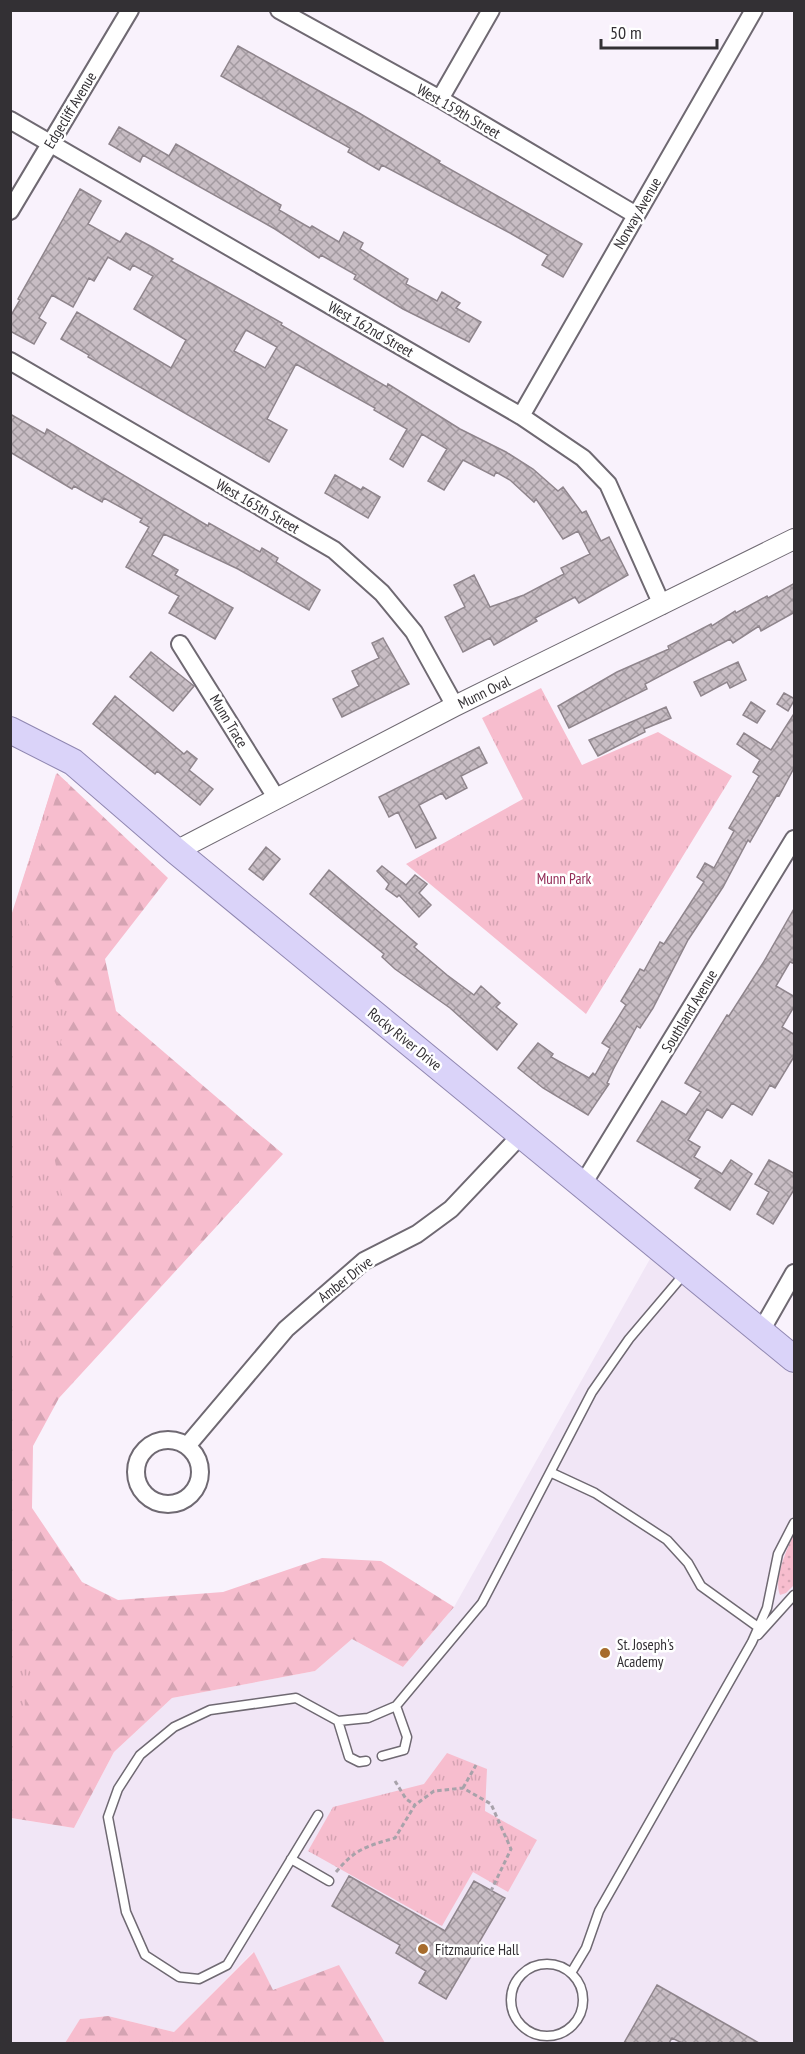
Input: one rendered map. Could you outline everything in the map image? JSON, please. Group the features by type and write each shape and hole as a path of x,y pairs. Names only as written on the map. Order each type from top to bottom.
{"main road":[{"name":"Rocky River Drive","path":"10,729 73,762 176,851 795,1359"}],"street":[{"name":"Edgecliff Avenue","path":"10,211 130,10"},
{"name":"West 159th Street","path":"279,10 440,99 636,215"},
{"path":"440,99 491,10"},
{"name":"Norway Avenue","path":"521,416 754,10"},
{"name":"West 162nd Street","path":"10,120 521,416 583,458 608,484 662,605"},
{"name":"West 165th Street","path":"10,361 334,550 382,593 414,632 455,706"},
{"name":"Munn Oval","path":"176,851 455,706 795,539"},
{"name":"Munn Trace","path":"180,644 277,799"},
{"name":"Southland Avenue","path":"583,1184 795,839"},
{"name":"Amber Drive","path":"187,1446 286,1329 364,1261 417,1233 451,1209 521,1135"},
{"path":"761,1331 795,1274"}],"lane":[{"path":"318,1815 227,1965 200,1979 179,1977 145,1955 126,1912 108,1817 118,1789 140,1755 174,1727 210,1710 297,1698 338,1721 368,1718 396,1706 482,1603 552,1473 592,1392 629,1339 687,1270"},
{"path":"552,1473 595,1493 667,1540 688,1563 701,1586 759,1627"},
{"path":"571,1972 586,1948 599,1911 752,1642 767,1608 778,1554 795,1523"},
{"path":"752,1642 795,1595"},
{"path":"382,1756 404,1750 407,1737 396,1706"},
{"path":"338,1721 349,1757 359,1762 366,1761"},
{"path":"291,1859 329,1881"},
{"path":"549,1964 571,1972 583,1993 579,2017 562,2034 538,2036 527,2031 513,2012 510,2001 518,1978 527,1970 549,1964"}],"path":[{"path":"463,1788 476,1765"},
{"path":"395,1781 406,1798 415,1805"},
{"path":"329,1881 350,1856 364,1847 395,1838 415,1805 434,1791 463,1788 490,1804 511,1849 491,1891"}],"shaded area":[{"name":"St. Joseph's Academy","path":"655,1250 794,1375 794,2043 299,2043 253,1952 174,2032 108,2016 80,2019 65,2043 11,2043 10,1818 74,1828 114,1752 172,1698 315,1671 352,1639 403,1667 454,1607"}],"green space":[{"name":"Munn Park","path":"541,688 582,765 658,732 732,776 586,1014 406,864 523,799 482,718"},
{"path":"57,773 168,878 105,959 116,1011 283,1154 59,1398 33,1446 32,1508 82,1582 118,1600 223,1592 322,1558 381,1561 454,1607 403,1667 352,1639 315,1671 172,1698 114,1752 74,1828 11,1818 10,919"},
{"path":"56,774 68,783 56,797 21,908 70,1015 48,1079 46,1115 64,1207 43,1217 55,1260 37,1302 34,1351 11,1371 11,919"},
{"path":"794,1534 794,1585 786,1593 780,1595 778,1581"},
{"path":"11,1643 33,1676 11,1758"},
{"path":"447,1753 487,1769 485,1811 537,1840 508,1892 473,1872 442,1926 308,1851 333,1807 424,1784"},
{"path":"254,1952 273,1990 339,1965 385,2043 65,2043 80,2019 108,2016 174,2032"}],"building":[{"path":"238,46 359,113 440,161 439,163 582,244 563,277 542,265 548,255 382,165 379,170 348,152 350,148 221,76"},
{"path":"119,127 169,156 176,144 281,205 279,210 339,242 344,232 363,243 360,249 408,279 406,284 437,301 442,292 460,303 456,308 481,322 469,342 403,309 354,279 356,275 321,255 319,258 275,229 143,155 140,162 109,144"},
{"path":"80,189 101,201 88,224 120,242 126,233 152,247 173,259 171,261 282,323 281,325 387,387 388,384 460,429 506,452 533,469 558,491 563,487 582,513 586,511 601,541 609,537 628,575 579,603 575,597 535,618 537,621 494,645 490,638 463,652 445,617 465,607 454,585 474,575 490,607 524,595 564,574 561,568 590,554 578,531 563,539 536,499 534,502 510,480 496,472 494,476 463,460 444,490 428,481 447,449 422,434 403,467 390,459 407,429 374,410 375,408 296,364 267,419 287,430 269,462 61,339 77,312 171,368 186,340 134,309 153,276 133,265 130,270 108,257 94,281 89,278 73,307 52,295 39,318 46,323 34,344 10,331 10,317 20,300 18,299","holes":["246,330 277,347 265,368 234,351"]},
{"path":"10,414 45,434 47,429 208,526 209,523 260,552 262,548 278,558 276,562 320,590 309,610 238,569 164,534 152,555 178,570 175,575 233,608 215,639 169,613 179,596 126,567 149,527 140,522 142,519 104,498 102,502 74,486 72,489 10,452"},
{"path":"335,475 361,490 363,487 380,497 368,518 325,493"},
{"path":"795,583 795,612 761,631 759,626 733,643 730,639 645,684 647,689 569,728 558,706 617,672 669,649 668,646"},
{"path":"383,638 409,684 342,717 333,699 359,686 352,671 379,658 372,643"},
{"path":"151,652 194,686 173,711 130,677"},
{"path":"738,662 746,680 730,688 727,682 701,696 694,682"},
{"path":"784,693 795,699 788,711 777,704"},
{"path":"115,696 184,754 187,751 197,759 189,770 213,789 200,805 157,771 155,774 93,724"},
{"path":"751,702 765,711 757,723 743,715"},
{"path":"666,707 671,718 644,729 645,732 598,756 589,740"},
{"path":"795,712 795,766 779,796 777,795 750,842 748,840 723,887 688,940 653,1008 640,1028 637,1026 614,1068 607,1083 609,1084 588,1115 543,1088 518,1068 538,1043 553,1054 551,1057 589,1078 593,1073 595,1075 610,1048 602,1043 626,1005 621,1001 640,969 644,971 660,942 664,944 704,882 697,877 705,863 714,868 734,831 729,828 759,776 753,772 760,760 737,744 744,733 771,750"},
{"path":"479,747 487,763 461,776 467,788 446,799 442,793 419,805 436,838 416,848 398,812 389,817 379,797"},
{"path":"266,847 280,859 263,880 249,869"},
{"path":"382,866 406,885 415,875 427,884 419,893 431,905 419,917 399,895 397,897 386,889 389,884 377,871"},
{"path":"329,870 417,944 414,947 447,975 474,995 481,986 500,1003 496,1007 517,1024 497,1050 450,1008 395,969 382,957 384,954 310,894"},
{"path":"795,907 795,964 790,962 776,986 795,997 795,1005 782,1027 795,1035 795,1055 775,1088 770,1085 752,1115 732,1103 722,1118 707,1109 688,1140 700,1147 694,1157 722,1174 731,1160 752,1174 730,1210 695,1188 701,1179 637,1141 662,1101 686,1115 701,1092 685,1083 727,1015 729,1016 763,963"},
{"path":"769,1160 795,1174 795,1188 773,1224 757,1214 769,1192 755,1184"},
{"path":"349,1876 445,1931 474,1881 505,1898 446,1999 419,1983 426,1971 396,1953 400,1945 332,1906"},
{"path":"657,1985 759,2043 682,2043 672,2038 669,2043 624,2043"}],"place":[{"name":"St. Joseph's Academy","path":"605,1653"},
{"name":"Fitzmaurice Hall","path":"423,1949"}]}
